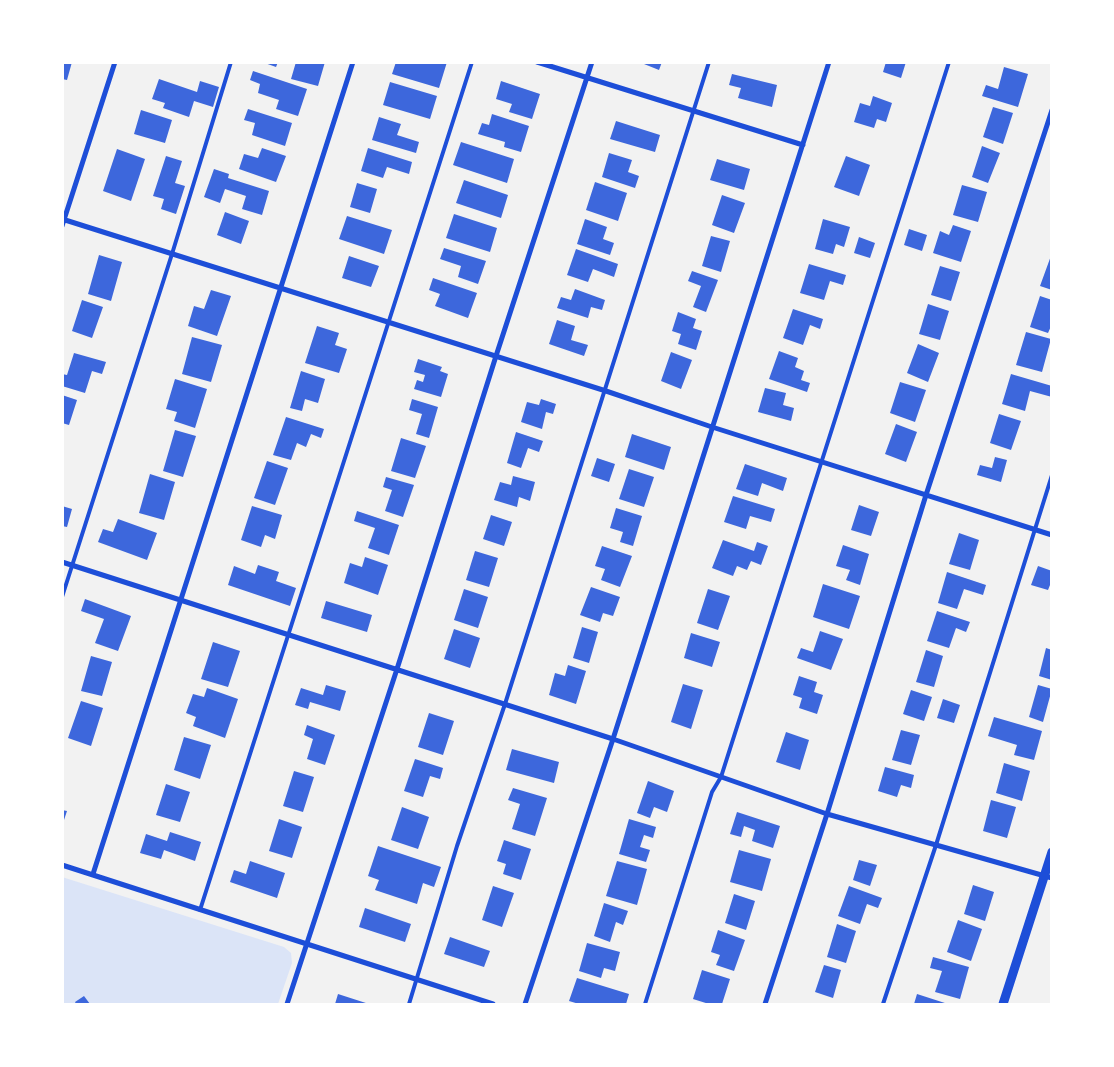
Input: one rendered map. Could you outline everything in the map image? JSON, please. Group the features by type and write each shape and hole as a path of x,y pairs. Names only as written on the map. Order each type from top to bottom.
{"street":[{"path":"62,226 115,62"},
{"path":"93,874 353,62"},
{"path":"537,62 803,145"},
{"path":"287,1004 592,62"},
{"path":"526,1004 613,739 829,62"},
{"path":"765,1004 827,814 926,495 1052,110"},
{"path":"64,219 1052,535"},
{"path":"62,562 613,739 827,814 1048,877"},
{"path":"1003,1004 1048,877 1052,852"},
{"path":"62,865 493,1004"}],"lane":[{"path":"62,597 172,254 231,62"},
{"path":"200,910 472,62"},
{"path":"409,1004 458,846 606,391 709,62"},
{"path":"645,1004 712,792 721,776 949,62"},
{"path":"883,1004 936,845 1052,475"}],"shaded area":[{"path":"62,877 284,947 291,953 292,963 278,1004 63,1004"}],"building":[{"path":"62,62 72,62 67,80 62,79"},
{"path":"262,62 278,62 276,67"},
{"path":"296,62 325,62 318,86 291,79"},
{"path":"396,62 447,62 439,88 392,74"},
{"path":"639,62 662,62 659,70"},
{"path":"886,62 906,62 901,78 883,72"},
{"path":"1004,67 1028,74 1018,107 982,96 986,85 998,89"},
{"path":"253,71 307,89 298,116 276,109 279,100 258,93 260,84 250,80"},
{"path":"732,74 777,85 772,107 738,98 741,88 729,85"},
{"path":"159,79 197,92 200,81 219,87 213,107 194,101 189,117 163,108 165,103 152,99"},
{"path":"501,81 540,94 532,119 509,112 512,104 496,99"},
{"path":"390,82 437,96 430,119 383,105"},
{"path":"873,96 892,103 886,122 877,119 874,128 854,122 860,103 870,106"},
{"path":"993,107 1013,113 1003,144 983,137"},
{"path":"248,109 292,123 285,146 252,135 255,123 244,120"},
{"path":"141,110 172,120 165,143 134,134"},
{"path":"492,114 529,126 521,152 504,147 505,142 478,134 482,123 489,125"},
{"path":"379,117 401,124 397,135 419,142 416,153 372,140"},
{"path":"616,121 660,135 655,152 610,139"},
{"path":"461,142 514,159 507,183 453,165"},
{"path":"982,146 1000,153 988,183 972,177"},
{"path":"262,148 286,156 276,182 239,169 244,154 258,158"},
{"path":"368,148 412,162 409,174 387,167 383,178 361,171"},
{"path":"117,149 145,159 131,201 103,191"},
{"path":"609,153 632,160 628,172 639,176 635,188 602,177"},
{"path":"166,156 182,161 175,183 185,186 176,214 161,209 164,199 153,196"},
{"path":"846,156 870,165 859,196 834,187"},
{"path":"717,159 750,169 744,190 710,180"},
{"path":"214,169 229,174 228,178 269,191 262,215 242,209 246,196 225,189 220,203 204,197"},
{"path":"464,180 508,195 501,218 456,203"},
{"path":"595,182 627,193 618,221 586,210"},
{"path":"357,183 377,189 370,213 350,207"},
{"path":"962,185 987,192 978,222 953,215"},
{"path":"722,195 745,203 734,233 712,225"},
{"path":"225,212 249,221 241,244 217,235"},
{"path":"454,214 497,228 490,252 446,238"},
{"path":"347,216 392,230 384,254 339,239"},
{"path":"585,219 607,227 603,239 614,243 610,255 577,244"},
{"path":"823,219 850,227 844,247 836,244 833,254 815,249"},
{"path":"953,225 971,231 961,262 933,253 940,231 949,235"},
{"path":"909,229 927,235 922,251 904,245"},
{"path":"711,236 730,241 721,272 702,266"},
{"path":"859,237 875,243 870,258 854,253"},
{"path":"444,248 486,261 478,284 458,277 461,266 440,259"},
{"path":"576,249 618,264 614,277 593,269 588,282 567,275"},
{"path":"1052,253 1052,290 1040,286"},
{"path":"99,255 122,262 111,301 88,294"},
{"path":"349,256 379,266 371,287 342,278"},
{"path":"809,264 846,275 843,285 830,281 824,300 800,293"},
{"path":"940,266 960,272 951,301 931,295"},
{"path":"692,271 718,280 706,312 693,307 701,286 688,281"},
{"path":"433,278 477,293 468,318 435,306 440,294 429,290"},
{"path":"575,289 605,300 602,310 591,307 588,318 557,308 561,297 571,300"},
{"path":"211,290 231,296 217,336 188,326 194,306 204,309"},
{"path":"1040,296 1052,300 1052,324 1048,333 1030,327"},
{"path":"82,300 103,307 92,338 72,331"},
{"path":"928,304 949,311 940,340 919,334"},
{"path":"793,309 823,319 820,329 810,325 803,345 783,338"},
{"path":"678,312 696,319 693,328 702,331 696,350 678,344 681,334 672,331"},
{"path":"557,320 575,326 571,340 588,345 584,356 549,344"},
{"path":"317,326 339,333 335,345 347,349 339,373 305,363"},
{"path":"1026,332 1051,339 1042,372 1016,365"},
{"path":"192,337 222,345 211,382 182,374"},
{"path":"918,344 939,353 928,382 907,373"},
{"path":"779,351 798,358 795,367 804,371 801,380 810,383 807,392 769,379"},
{"path":"671,352 692,360 681,389 661,381"},
{"path":"74,353 106,362 102,374 92,371 85,393 62,386 62,374 67,375"},
{"path":"418,359 442,367 440,371 448,374 441,397 414,389 417,380 423,382 425,375 414,372"},
{"path":"301,371 325,379 318,403 305,399 302,411 290,408"},
{"path":"1011,374 1052,386 1052,397 1030,391 1025,411 1002,404"},
{"path":"175,379 207,389 195,428 174,421 177,412 166,409"},
{"path":"900,382 926,390 915,422 890,413"},
{"path":"765,388 786,393 783,405 794,408 791,421 758,412"},
{"path":"62,395 77,400 69,425 62,423"},
{"path":"412,399 438,407 429,438 416,434 422,414 409,410"},
{"path":"541,399 556,404 553,414 546,412 542,429 521,422 527,402 539,405"},
{"path":"999,414 1021,421 1011,450 990,443"},
{"path":"286,417 324,429 321,438 311,434 306,447 297,443 291,460 273,455"},
{"path":"896,424 917,432 906,462 885,454"},
{"path":"175,430 196,436 183,477 163,471"},
{"path":"516,432 543,441 539,452 528,448 521,468 507,463"},
{"path":"632,434 671,447 664,470 625,457"},
{"path":"401,438 426,446 415,478 391,471"},
{"path":"995,457 1007,460 1001,482 977,475 980,465 992,468"},
{"path":"597,458 615,464 609,482 591,476"},
{"path":"267,461 288,468 275,505 254,498"},
{"path":"745,464 787,478 783,491 762,483 758,496 736,489"},
{"path":"629,469 654,477 644,507 619,499"},
{"path":"150,474 175,482 164,520 139,513"},
{"path":"513,476 535,482 530,501 519,497 517,507 494,500 500,482 511,485"},
{"path":"386,477 414,485 403,517 385,511 392,490 383,487"},
{"path":"733,496 775,509 771,522 750,516 746,529 724,522"},
{"path":"859,505 879,512 871,536 851,530"},
{"path":"62,506 72,509 67,527 62,526"},
{"path":"252,506 282,515 275,539 265,535 261,547 241,540"},
{"path":"616,508 642,516 633,546 620,542 623,532 610,528"},
{"path":"357,511 399,525 389,555 368,548 375,528 354,521"},
{"path":"491,515 512,522 504,546 483,539"},
{"path":"118,519 157,533 147,560 98,542 103,529 113,532"},
{"path":"959,533 979,540 970,570 949,564"},
{"path":"723,540 754,551 757,542 768,546 761,565 751,561 747,570 737,566 733,576 712,568"},
{"path":"843,545 869,554 860,585 846,580 850,570 836,566"},
{"path":"602,546 632,556 620,587 601,580 605,569 595,566"},
{"path":"475,551 498,558 489,587 466,580"},
{"path":"365,557 388,565 378,595 344,583 350,563 362,567"},
{"path":"258,565 279,572 276,581 296,588 290,606 228,585 234,566 255,574"},
{"path":"1038,566 1052,571 1052,580 1048,590 1031,585"},
{"path":"947,572 986,585 983,595 964,589 957,609 938,603"},
{"path":"823,584 860,596 849,629 813,617"},
{"path":"591,587 620,597 613,616 603,613 600,622 580,615"},
{"path":"464,589 488,597 478,628 454,620"},
{"path":"708,589 730,596 718,630 697,623"},
{"path":"85,599 131,616 118,651 95,643 104,619 81,611"},
{"path":"326,601 372,615 367,632 321,618"},
{"path":"937,611 970,622 966,632 956,628 949,648 927,641"},
{"path":"582,627 598,632 589,663 573,658"},
{"path":"454,629 480,638 470,668 444,659"},
{"path":"820,631 843,639 831,670 797,658 801,648 813,652"},
{"path":"691,633 720,642 712,667 684,658"},
{"path":"213,642 240,651 228,687 201,679"},
{"path":"1046,648 1052,650 1052,680 1039,676"},
{"path":"926,650 943,656 934,687 916,682"},
{"path":"91,656 112,662 102,696 81,691"},
{"path":"568,665 586,671 576,704 549,695 555,673 565,676"},
{"path":"799,676 817,682 814,692 823,695 817,714 799,708 802,698 793,695"},
{"path":"683,684 703,690 691,729 671,722"},
{"path":"326,685 346,691 340,711 310,702 308,709 295,705 301,688 323,695"},
{"path":"1038,685 1052,689 1043,722 1029,717"},
{"path":"207,688 238,699 225,738 193,726 196,717 186,713 193,694 204,697"},
{"path":"911,690 932,697 924,721 903,714"},
{"path":"943,699 960,705 954,723 937,718"},
{"path":"81,701 103,708 91,746 68,738"},
{"path":"429,713 454,721 443,755 418,747"},
{"path":"994,717 1042,731 1034,760 1014,755 1017,745 988,736"},
{"path":"307,725 335,735 325,765 307,759 313,739 304,735"},
{"path":"901,730 920,735 911,765 892,760"},
{"path":"786,732 809,740 800,770 776,762"},
{"path":"184,737 211,745 200,779 174,770"},
{"path":"512,749 559,762 554,783 506,770"},
{"path":"415,759 443,768 440,779 430,776 423,797 404,791"},
{"path":"1004,763 1030,771 1022,801 996,793"},
{"path":"885,767 914,775 911,788 901,785 897,797 878,791"},
{"path":"294,771 314,777 303,812 283,806"},
{"path":"648,781 674,791 667,812 654,807 650,818 637,813"},
{"path":"166,784 190,792 180,822 156,815"},
{"path":"513,788 547,798 535,836 512,829 520,804 508,800"},
{"path":"991,800 1016,807 1007,838 983,831"},
{"path":"402,807 429,817 418,849 391,840"},
{"path":"62,810 67,811 63,823 62,823"},
{"path":"737,812 780,826 773,848 752,841 755,830 744,826 741,837 730,834"},
{"path":"279,819 302,827 292,858 269,851"},
{"path":"629,819 656,827 653,838 644,835 640,847 650,850 646,862 619,854"},
{"path":"170,832 201,842 195,861 164,850 161,859 140,853 146,834 167,841"},
{"path":"504,840 531,849 521,880 503,874 506,864 497,861"},
{"path":"378,846 441,867 434,887 423,883 417,904 375,890 379,880 368,876"},
{"path":"739,850 771,859 762,891 730,882"},
{"path":"859,860 877,865 870,886 853,880"},
{"path":"250,861 285,873 277,898 230,882 234,870 246,874"},
{"path":"617,861 647,869 637,905 606,896"},
{"path":"973,885 994,892 985,921 964,914"},
{"path":"493,886 514,893 502,927 482,920"},
{"path":"849,886 882,898 878,908 867,904 860,924 838,916"},
{"path":"734,894 755,901 746,930 725,923"},
{"path":"604,903 628,911 623,925 616,922 610,942 594,936"},
{"path":"365,908 411,924 405,942 359,927"},
{"path":"958,920 982,929 971,961 947,952"},
{"path":"837,924 856,931 846,963 827,957"},
{"path":"718,930 745,940 734,971 716,965 720,955 711,952"},
{"path":"450,937 490,951 484,967 444,954"},
{"path":"587,943 620,952 615,971 604,968 601,978 579,971"},
{"path":"933,957 969,967 960,999 935,992 942,971 930,968"},
{"path":"824,965 841,970 833,998 815,992"},
{"path":"702,970 730,979 722,1004 709,1004 693,999"},
{"path":"577,978 629,994 626,1004 579,1004 569,1001"},
{"path":"338,994 369,1004 335,1004"},
{"path":"917,994 948,1004 914,1004"},
{"path":"84,996 90,1004 76,1004 75,1002"}]}
